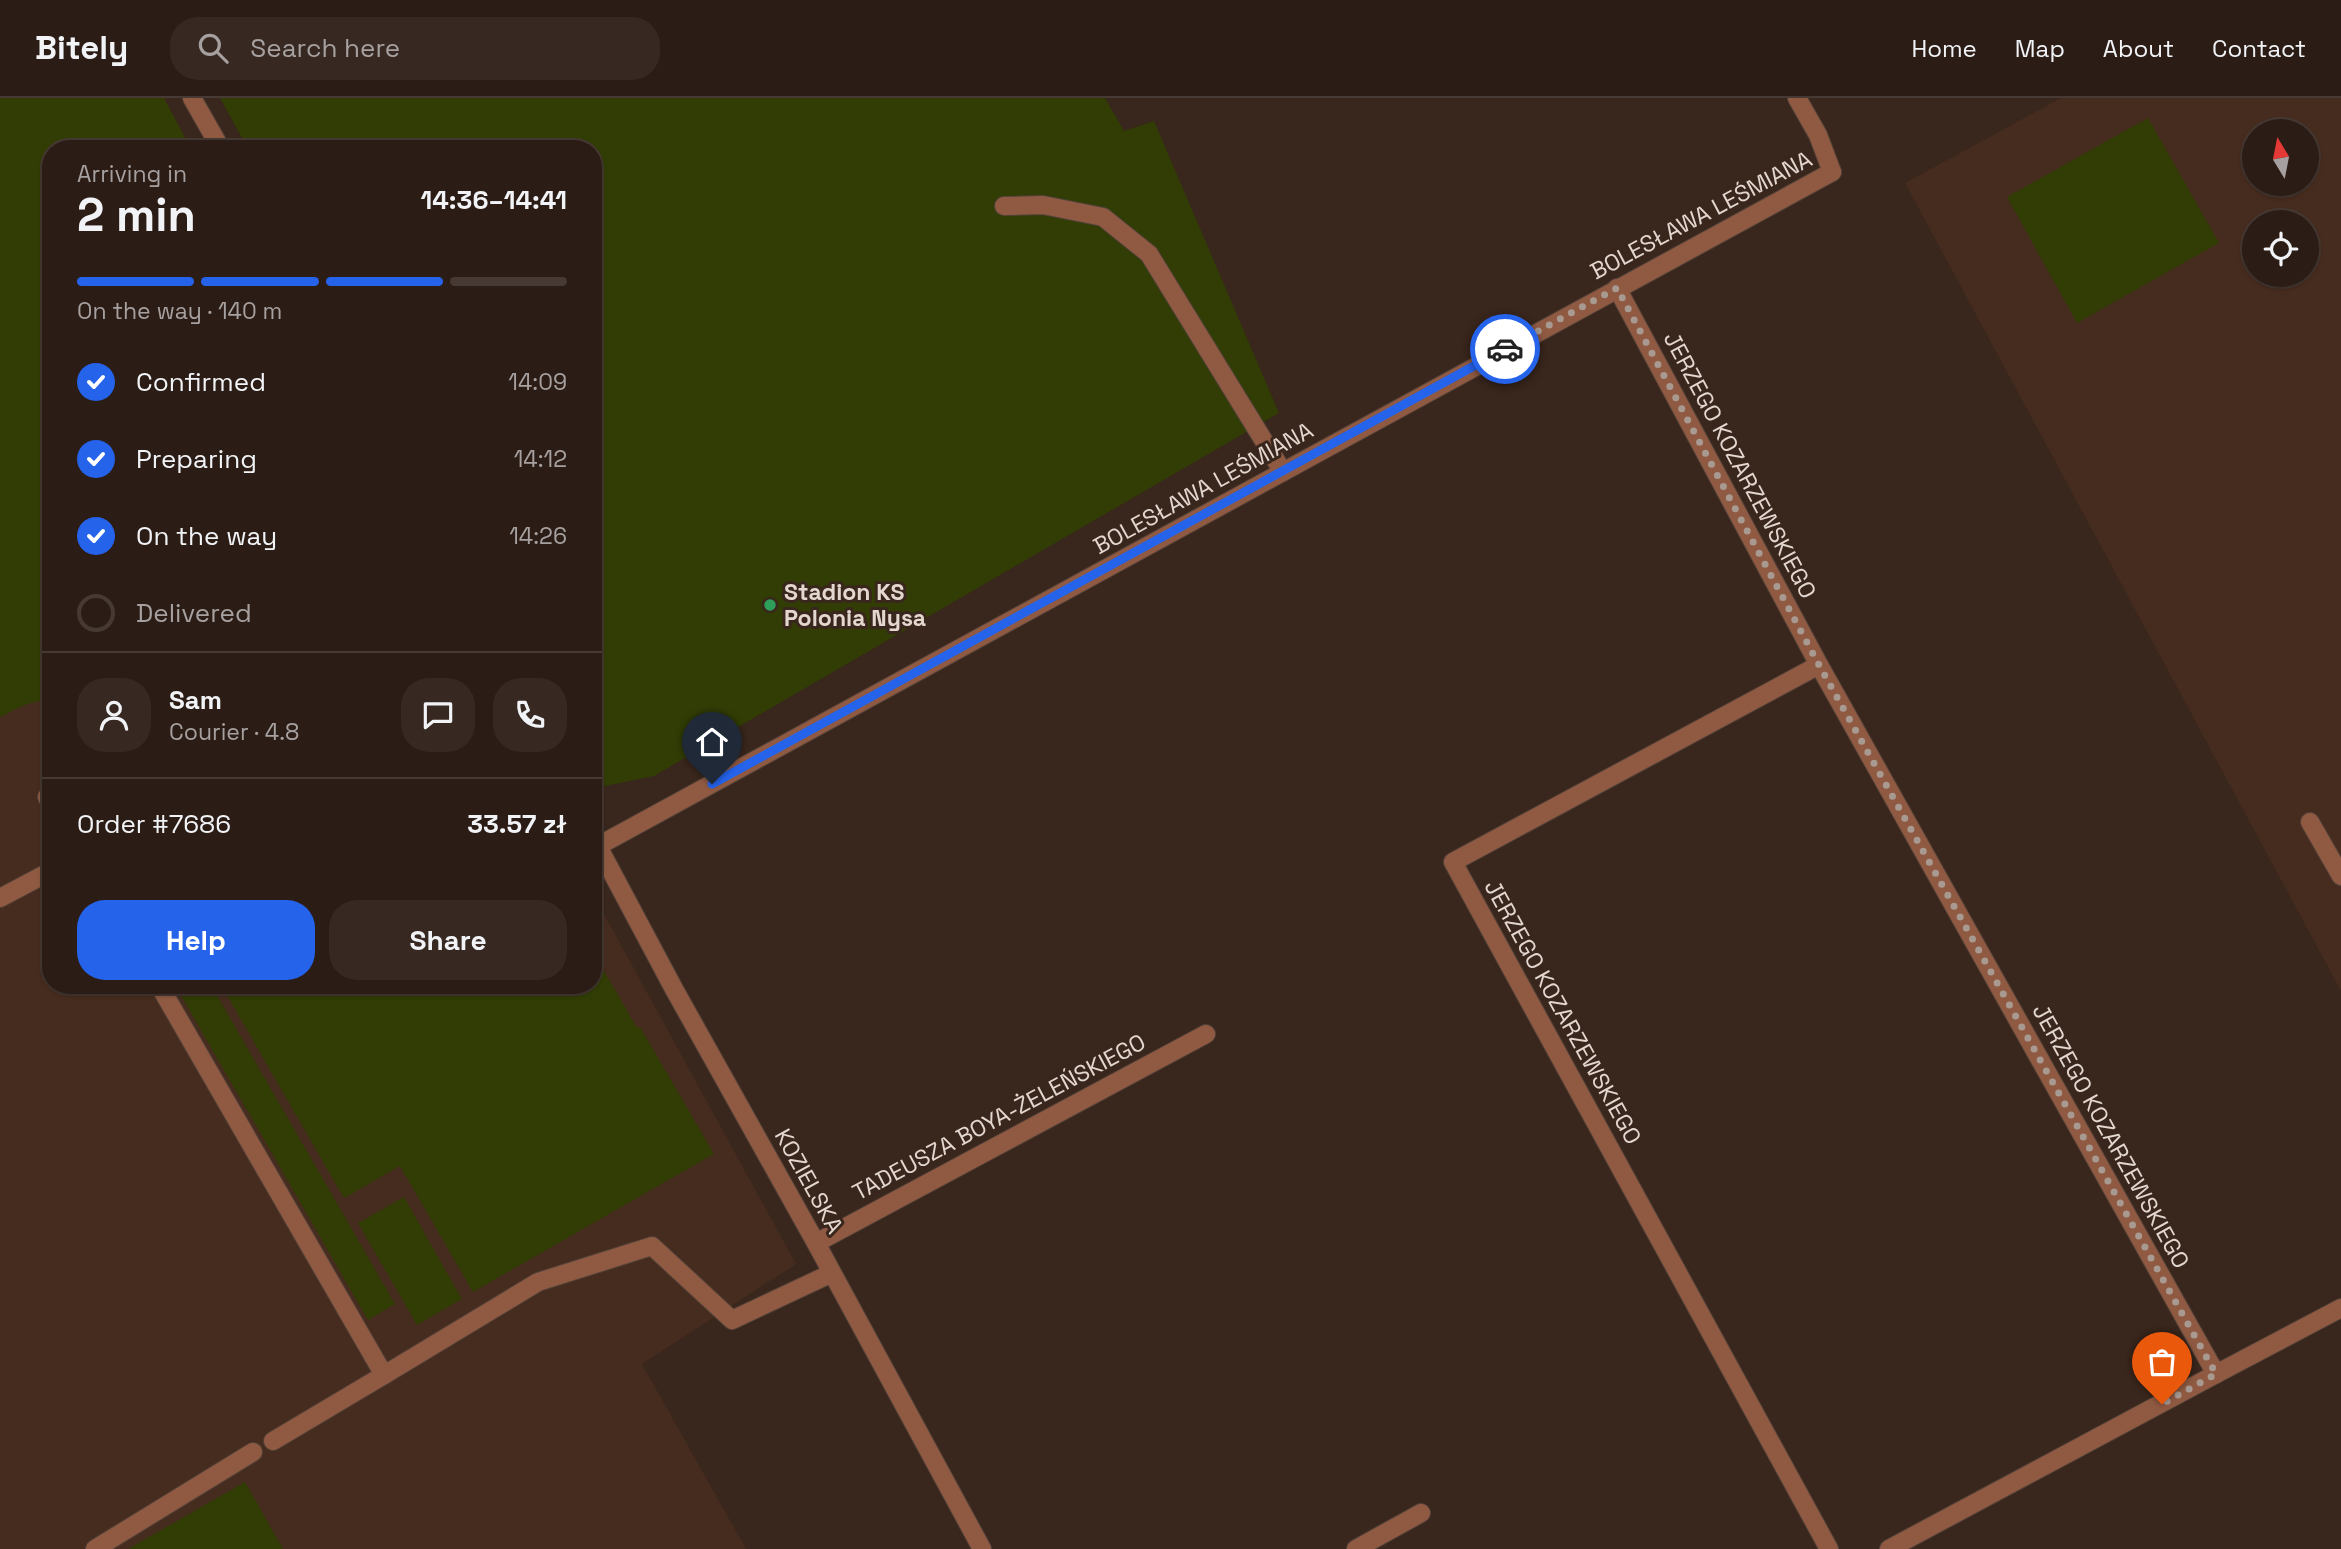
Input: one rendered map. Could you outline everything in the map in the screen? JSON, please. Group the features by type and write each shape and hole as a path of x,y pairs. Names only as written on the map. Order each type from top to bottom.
{"street":[{"path":"192,98 216,140"},
{"name":"BOLESŁAWA LEŚMIANA","path":"602,838 1283,472 1832,172 1818,135 1797,98"},
{"path":"1004,206 1043,205 1103,218 1149,254 1283,472"},
{"name":"JERZEGO KOZARZEWSKIEGO","path":"1617,288 1819,665 2216,1374"},
{"name":"JERZEGO KOZARZEWSKIEGO","path":"1819,665 1453,862 1829,1549"},
{"path":"2311,822 2341,876"},
{"name":"KOZIELSKA","path":"602,852 674,989 982,1549"},
{"path":"0,898 42,876"},
{"path":"164,994 384,1375"},
{"name":"TADEUSZA BOYA-ŻELEŃSKIEGO","path":"816,1243 1206,1034"},
{"path":"273,1441 538,1282 652,1246 733,1320 832,1273"},
{"path":"1889,1549 2341,1308"},
{"path":"95,1549 253,1452"},
{"path":"1356,1549 1421,1513"}],"shaded area":[{"path":"0,98 164,98 186,140 42,140 42,994 602,994 602,910 796,1264 642,1364 746,1549 0,1549"},
{"path":"2061,98 2341,98 2341,991 1905,183"}],"green space":[{"path":"0,98 164,98 186,140 42,140 42,700 24,705 0,717"},
{"name":"Stadion KS Polonia Nysa","path":"220,98 1105,98 1124,131 1154,121 1279,413 654,776 602,787 602,140 243,140"},
{"path":"2148,118 2219,243 2077,323 2007,197"},
{"path":"602,968 714,1154 473,1292 400,1166 344,1198 226,994 602,994"},
{"path":"180,994 216,994 395,1304 368,1320"},
{"path":"404,1197 462,1299 417,1325 358,1223"},
{"path":"245,1482 283,1549 128,1549"}],"way so far":[{"path":"1505,349 1617,288 1819,665 2216,1374 2162,1404"}],"place":[{"name":"Stadion KS Polonia Nysa","path":"770,605"}],"route":[{"path":"712,784 1505,349"}]}
